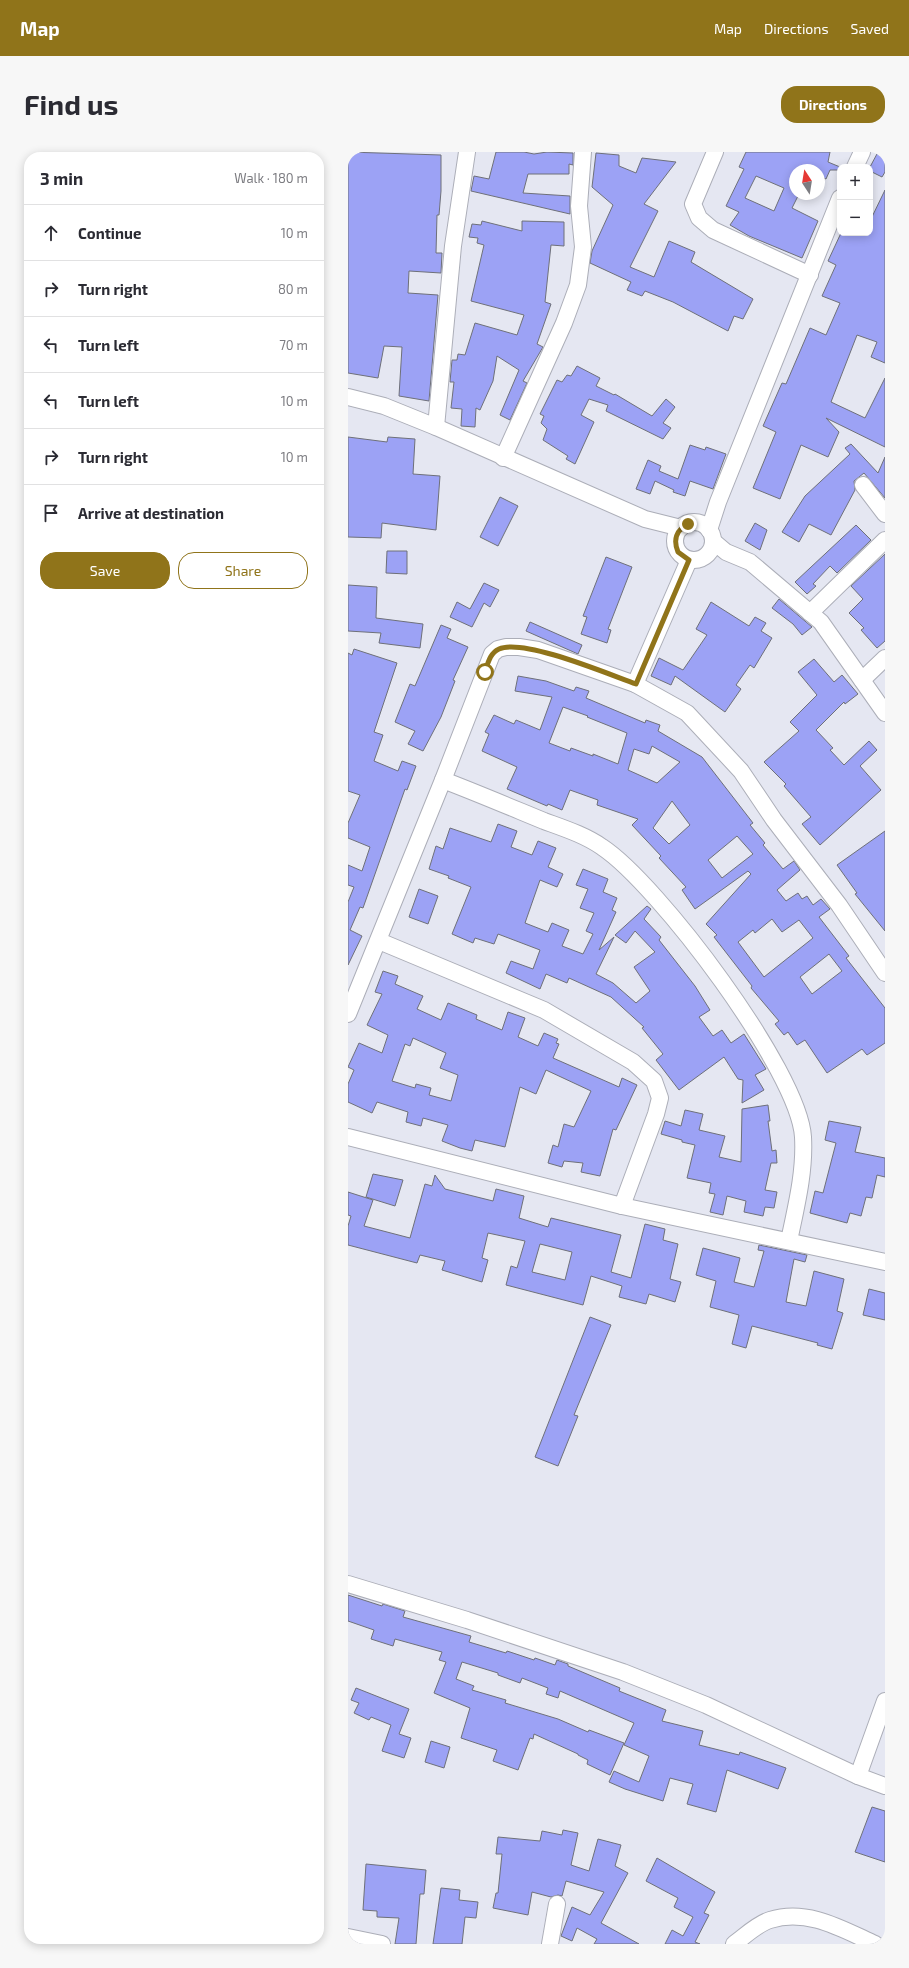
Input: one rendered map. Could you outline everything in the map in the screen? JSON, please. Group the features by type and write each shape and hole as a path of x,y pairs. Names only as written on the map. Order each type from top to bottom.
{"street":[{"path":"436,428 453,246 467,152"},
{"path":"504,458 564,323 578,285 583,247 579,206 583,152"},
{"path":"715,152 693,204 699,218 713,230 810,275"},
{"path":"856,164 862,152"},
{"path":"702,535 677,533 676,546 678,552 689,560 696,560 702,535 718,502 839,200"},
{"path":"348,397 384,406 504,458 513,460 645,519 702,535 726,552 750,562 821,622 885,713"},
{"path":"863,485 885,514"},
{"path":"645,519 676,546"},
{"path":"810,613 885,540"},
{"path":"636,684 689,560"},
{"path":"348,1014 379,941 492,654 498,649 506,647 519,647 538,650 636,684 688,714 741,770 774,820 839,905 885,972"},
{"path":"862,680 885,658"},
{"path":"443,780 571,832 602,847 632,873 666,910 722,981 774,1062 794,1105 803,1136 801,1185 789,1241"},
{"path":"379,941 544,1010 633,1062 654,1082 660,1098 656,1114 622,1206"},
{"path":"348,1137 622,1206 885,1262"},
{"path":"348,1584 468,1620 623,1672 706,1705 858,1776 885,1786"},
{"path":"858,1776 885,1701"},
{"path":"550,1944 558,1904"},
{"path":"734,1944 769,1920 793,1915 815,1918 875,1944"},
{"path":"348,1937 382,1944"}],"building":[{"path":"348,152 441,155 441,191 439,215 437,215 436,253 442,253 441,273 409,271 408,293 438,295 429,401 399,396 402,347 384,346 378,378 348,373"},
{"path":"496,152 524,152 534,154 547,152 573,153 573,165 569,164 569,174 528,174 523,193 570,196 570,214 471,191 474,176 489,179"},
{"path":"746,152 830,152 828,162 837,166 837,170 830,170 826,179 825,164 789,164 789,200 796,200 792,208 818,221 802,258 749,236 730,225 739,212 726,206 744,169 739,167","holes":["756,176 784,188 774,211 745,198"]},
{"path":"878,152 885,152 885,172 882,177 873,172 873,164 872,164"},
{"path":"596,153 619,155 619,166 636,173 642,158 676,162 644,204 658,211 630,267 654,277 669,241 695,252 691,262 753,299 743,319 734,316 728,331 673,302 645,291 642,296 627,290 631,282 590,263 592,251 613,205 592,187"},
{"path":"885,190 885,363 871,357 877,342 857,335 831,402 865,418 885,378 885,447 826,418 839,432 828,457 801,445 780,499 753,488 776,432 763,426 782,383 786,384 810,328 826,335 840,303 822,296 836,265 828,261 840,236 873,236 873,215"},
{"path":"482,221 522,231 522,221 564,222 564,246 551,245 545,302 551,304 537,344 543,347 523,381 527,383 510,420 500,415 519,370 497,356 493,381 480,410 476,408 475,427 461,426 462,409 451,408 454,382 450,382 452,360 457,360 458,354 465,355 475,323 517,335 524,315 471,301 484,245 477,243 478,238 469,237 472,224 481,225"},
{"path":"577,366 600,378 596,386 614,395 615,394 652,416 666,399 675,407 663,423 671,428 663,439 606,411 608,405 589,399 581,415 594,422 575,464 566,459 568,456 543,440 547,429 541,423 544,416 540,414 557,380 562,382 567,375 571,376"},
{"path":"348,437 387,442 388,437 415,439 413,474 440,476 436,530 382,523 381,538 348,537"},
{"path":"851,444 878,473 885,457 885,498 864,473 854,481 855,490 831,535 809,524 799,542 782,532 805,496 850,454 845,448"},
{"path":"690,445 705,450 706,447 726,454 713,489 690,481 685,496 673,492 674,490 655,481 650,494 636,489 648,460 661,466 659,471 678,479"},
{"path":"500,497 518,506 498,546 480,537"},
{"path":"755,523 767,530 760,550 745,541"},
{"path":"856,525 871,540 837,573 830,566 813,584 816,586 807,594 795,582"},
{"path":"387,551 407,551 407,574 386,573"},
{"path":"885,554 885,641 877,648 861,630 864,628 849,613 863,599 851,586"},
{"path":"606,557 632,567 608,629 611,630 607,643 581,634 587,617 583,616"},
{"path":"484,583 499,590 490,607 484,603 472,627 450,617 457,602 470,609"},
{"path":"348,585 377,587 376,618 423,624 420,648 379,643 381,633 348,631"},
{"path":"779,599 812,627 802,635 793,624 772,608"},
{"path":"711,602 749,626 755,617 766,623 761,631 772,638 754,668 750,665 736,685 741,689 725,712 675,676 671,685 651,676 659,658 683,670 707,635 696,629"},
{"path":"530,622 582,645 578,654 526,631"},
{"path":"441,625 451,629 447,638 468,647 453,680 455,681 441,717 423,751 408,744 415,731 395,722 410,684 415,686"},
{"path":"354,649 397,663 374,732 383,735 374,761 398,771 402,761 416,766 407,790 405,789 363,908 360,907 350,930 362,936 348,965 348,902 354,887 348,885 348,865 362,871 370,847 348,838 348,823 360,795 348,791 348,653 352,655"},
{"path":"814,659 834,682 842,675 858,694 845,704 844,702 816,730 833,748 830,750 844,765 869,741 877,750 860,766 881,790 820,845 802,824 811,817 784,786 786,784 764,762 799,731 790,722 817,695 798,672"},
{"path":"518,676 546,681 574,691 576,687 589,691 586,698 645,723 646,720 660,725 658,731 702,757 753,823 750,825 765,843 763,845 783,869 794,861 800,870 777,890 786,901 798,893 802,899 807,896 813,905 821,899 830,909 819,917 849,956 846,958 885,1008 885,1043 867,1055 862,1049 827,1073 805,1040 797,1045 788,1032 784,1035 775,1024 779,1021 751,988 752,986 714,937 717,935 706,924 751,874 748,871 695,909 682,890 686,887 659,858 661,856 632,825 638,819 597,805 598,800 570,790 562,810 548,804 547,806 507,789 517,767 482,751 489,734 485,732 494,715 514,724 516,720 540,730 552,697 515,691","holes":["563,707 627,733 618,764 593,754 593,756 571,748 570,751 549,743","652,746 680,762 657,783 628,770 634,749 649,754","672,801 690,825 669,844 653,828","737,836 753,854 722,878 708,860","772,919 782,932 799,920 813,938 764,977 738,942 753,930 755,933","829,954 842,971 812,994 800,977"]},
{"path":"498,824 517,831 511,847 532,855 538,841 556,848 548,867 563,874 557,887 540,880 525,923 548,932 552,923 569,930 562,946 583,954 593,934 586,931 594,913 580,908 588,889 576,885 583,869 608,879 603,892 617,898 612,910 616,912 599,950 614,937 596,974 613,983 636,1003 650,991 634,967 655,952 635,931 626,943 615,935 647,906 651,909 644,919 661,937 659,940 695,986 710,1010 699,1017 713,1036 722,1030 731,1043 744,1034 766,1069 755,1075 764,1090 742,1103 743,1080 738,1079 724,1057 679,1090 656,1060 663,1054 642,1028 644,1027 611,997 569,978 567,983 546,974 540,989 506,973 511,961 533,969 540,950 498,934 494,944 475,938 473,943 452,934 471,887 448,878 449,876 429,869 436,846 443,849 450,828 491,842"},
{"path":"885,831 885,931 855,894 857,893 837,865"},
{"path":"419,889 438,896 428,924 409,917"},
{"path":"383,971 398,976 395,984 423,996 417,1009 441,1020 448,1003 477,1015 476,1019 502,1030 508,1012 525,1018 518,1037 538,1046 544,1033 558,1039 556,1043 559,1044 553,1058 619,1087 622,1078 637,1085 616,1130 613,1129 600,1176 581,1172 583,1163 564,1161 562,1167 548,1163 553,1145 558,1147 564,1124 574,1127 591,1091 546,1070 536,1094 520,1087 505,1147 475,1140 472,1151 460,1148 442,1141 448,1125 423,1118 421,1126 406,1122 408,1112 377,1102 372,1113 348,1102 348,1084 354,1070 348,1067 359,1043 382,1053 388,1035 367,1025 382,994 375,992","holes":["413,1038 446,1053 440,1068 458,1075 451,1101 429,1095 431,1088 416,1084 415,1088 392,1081 405,1044 410,1046"]},
{"path":"768,1105 770,1121 768,1121 772,1151 776,1150 777,1163 771,1163 765,1190 777,1192 774,1208 765,1207 763,1216 744,1212 746,1201 727,1196 723,1215 710,1212 715,1194 709,1193 711,1183 687,1178 695,1145 661,1134 665,1121 681,1126 685,1110 703,1114 699,1130 725,1136 719,1157 741,1162 742,1109"},
{"path":"829,1121 861,1127 855,1152 885,1158 885,1177 877,1175 872,1198 866,1197 861,1216 850,1213 847,1223 810,1213 815,1191 823,1193 836,1143 825,1140"},
{"path":"373,1174 403,1180 395,1206 366,1197"},
{"path":"435,1175 445,1189 493,1201 496,1189 524,1196 519,1218 548,1227 551,1218 621,1235 611,1272 631,1278 645,1224 665,1229 663,1240 678,1244 670,1279 681,1282 675,1302 649,1294 646,1304 619,1297 622,1286 591,1276 583,1305 506,1285 511,1266 517,1268 525,1241 488,1233 482,1258 488,1260 482,1282 442,1270 445,1261 420,1255 417,1263 348,1245 348,1226 351,1216 348,1215 348,1192 373,1200 364,1226 410,1238 425,1184 432,1186","holes":["540,1244 572,1252 565,1280 532,1272"]},
{"path":"759,1245 807,1255 805,1262 794,1259 786,1302 806,1306 814,1271 844,1279 837,1311 843,1313 832,1349 817,1345 818,1343 752,1326 746,1348 732,1344 739,1315 710,1307 716,1281 696,1275 703,1248 740,1258 734,1282 754,1287 764,1251 758,1250"},
{"path":"869,1289 885,1293 885,1320 863,1315"},
{"path":"590,1317 611,1325 574,1415 578,1416 558,1466 535,1457"},
{"path":"348,1595 382,1606 383,1604 405,1611 403,1617 471,1636 469,1642 506,1653 507,1651 534,1660 535,1658 555,1665 557,1660 568,1664 568,1666 620,1688 619,1691 666,1710 662,1721 703,1731 699,1745 739,1755 740,1752 786,1768 778,1789 727,1770 716,1812 687,1804 693,1784 670,1778 663,1801 625,1789 609,1782 614,1771 639,1782 649,1756 624,1745 634,1723 560,1691 558,1698 546,1694 548,1688 522,1678 520,1683 498,1675 498,1673 462,1662 456,1679 474,1686 472,1690 506,1700 505,1703 558,1719 588,1732 589,1730 624,1743 610,1775 587,1764 588,1760 578,1754 534,1734 533,1739 530,1738 518,1770 493,1761 497,1750 461,1738 470,1708 434,1693 446,1662 439,1660 442,1652 395,1639 393,1646 371,1639 374,1630 348,1621"},
{"path":"356,1688 409,1709 399,1734 411,1738 404,1758 382,1751 391,1725 371,1717 369,1720 354,1713 359,1703 351,1700"},
{"path":"431,1741 450,1747 444,1768 425,1762"},
{"path":"872,1807 885,1811 885,1862 855,1852"},
{"path":"563,1830 578,1833 571,1865 589,1871 598,1839 621,1845 615,1866 628,1873 601,1923 639,1944 594,1944 597,1939 577,1928 572,1941 561,1936 572,1907 590,1915 604,1892 566,1881 562,1896 558,1895 551,1897 532,1892 528,1915 493,1908 496,1893 498,1893 502,1854 496,1854 498,1837 540,1841 542,1831 562,1835"},
{"path":"657,1858 715,1892 704,1913 709,1915 695,1942 700,1944 665,1944 672,1930 683,1936 693,1917 674,1907 678,1898 646,1881"},
{"path":"366,1864 426,1870 424,1894 420,1894 416,1944 395,1944 399,1918 377,1917 377,1911 363,1910"},
{"path":"441,1888 460,1890 459,1900 478,1902 476,1918 465,1917 462,1944 433,1944"}],"route":[{"path":"485,672 492,654 498,649 506,647 519,647 538,650 636,684 689,560 678,552 675,540 677,533 681,528 688,524"}]}
